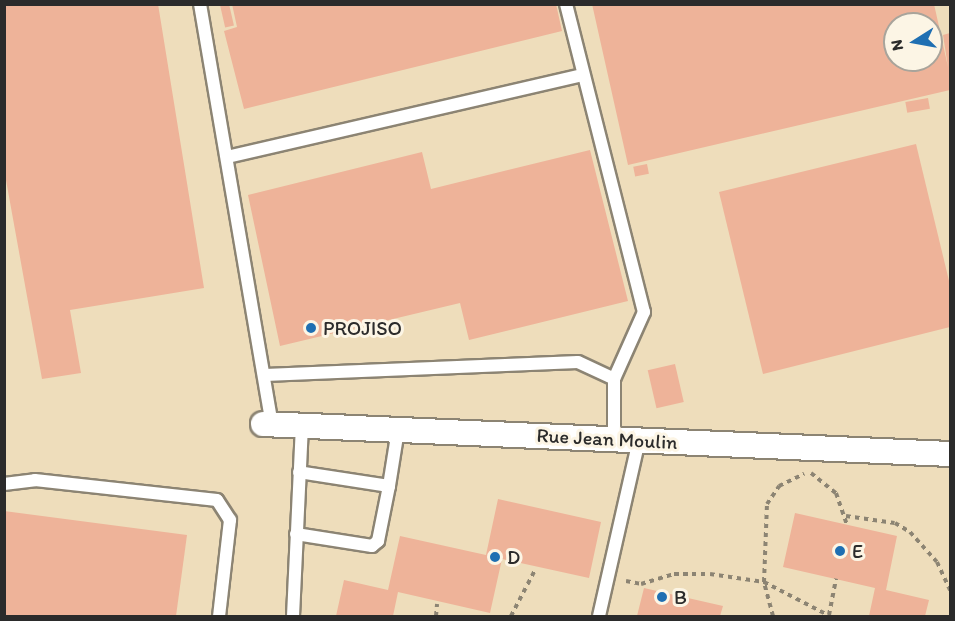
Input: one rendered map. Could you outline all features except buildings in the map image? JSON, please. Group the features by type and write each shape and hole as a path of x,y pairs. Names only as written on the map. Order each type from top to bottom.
{"street":[{"name":"Rue Jean Moulin","path":"268,424 951,454"}],"lane":[{"path":"200,4 265,375 268,424"},
{"path":"566,4 644,312 614,379 614,439"},
{"path":"227,157 583,75"},
{"path":"265,375 578,362 614,379"},
{"path":"292,616 302,425"},
{"path":"296,534 372,546 378,541 398,429"},
{"path":"599,616 639,440"},
{"path":"299,472 389,486"},
{"path":"4,484 35,480 217,500 230,520 219,616"}],"path":[{"path":"773,616 764,582 765,515 779,486 808,470 836,493 846,516 847,525"},
{"path":"846,516 895,523 910,532 937,562 951,590"},
{"path":"511,616 535,570"},
{"path":"608,577 640,584 674,574 710,574 764,582 829,616 836,579"},
{"path":"436,604 436,616"}],"place":[{"name":"PROJISO","path":"311,328"},
{"name":"E","path":"840,551"},
{"name":"D","path":"495,557"},
{"name":"B","path":"662,597"}]}
